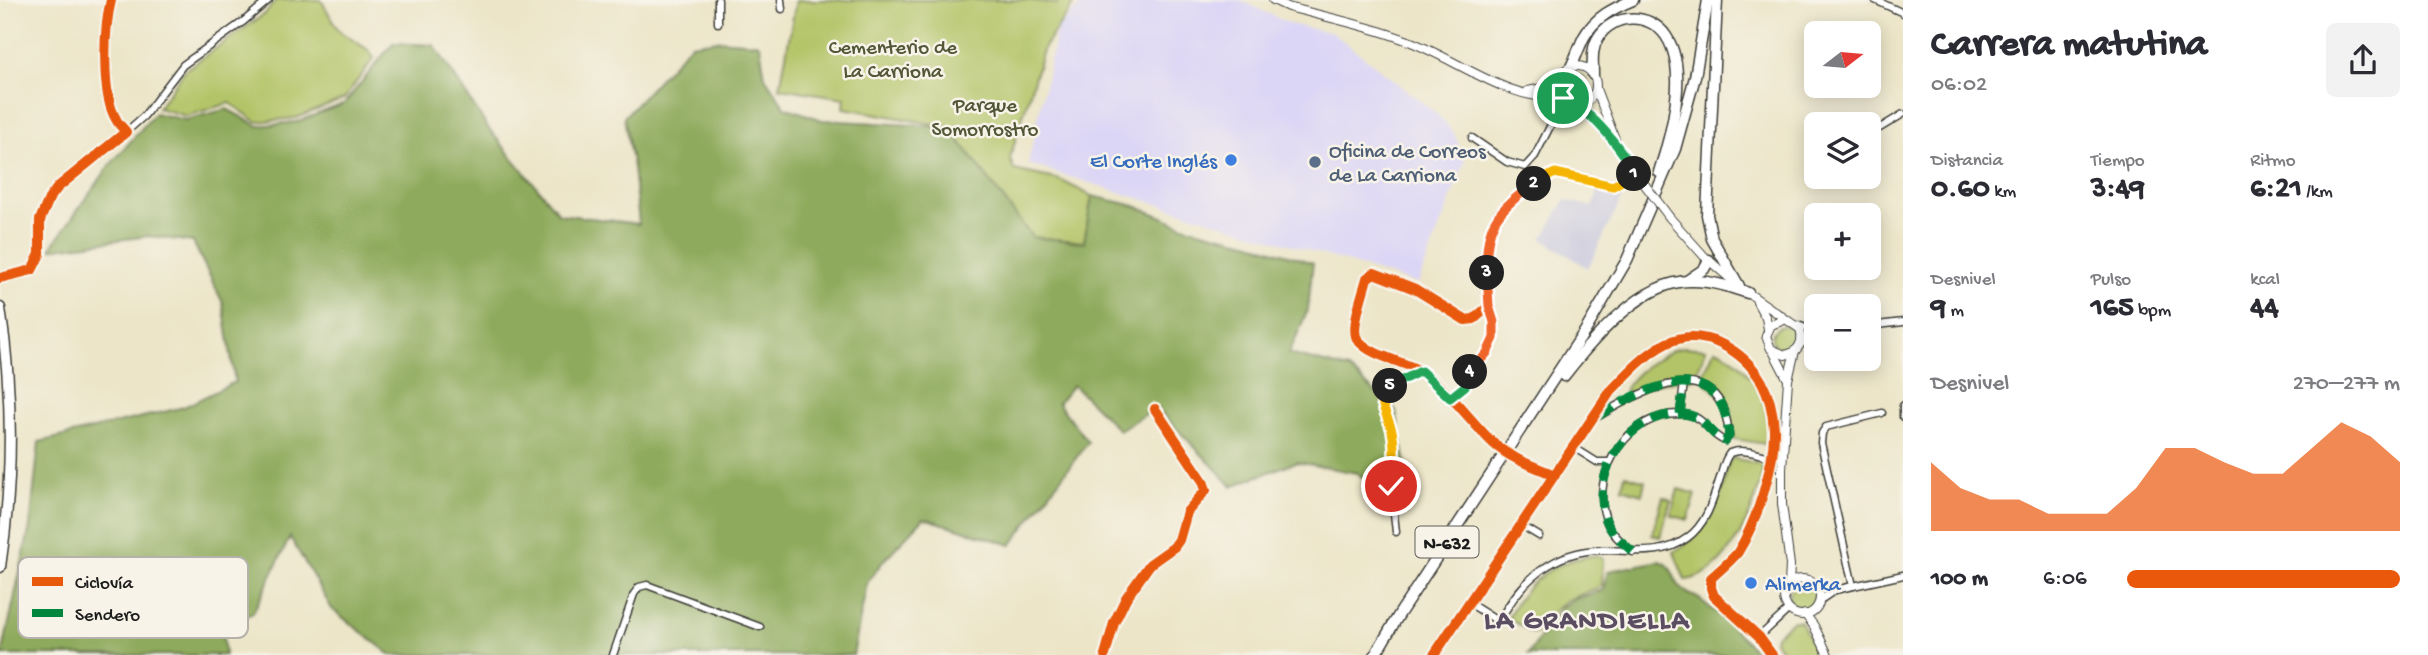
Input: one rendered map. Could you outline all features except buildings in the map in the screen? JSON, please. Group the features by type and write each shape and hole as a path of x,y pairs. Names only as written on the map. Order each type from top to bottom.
{"highway":[{"path":"1570,67 1592,25 1612,9 1633,0"},
{"name":"N-632","path":"1375,655 1407,601 1619,276 1675,149 1695,76 1708,0"},
{"path":"1717,0 1707,215 1716,248 1747,292"},
{"path":"1593,75 1596,40 1606,28 1620,20 1643,19 1666,35 1673,53 1677,79 1674,111 1667,146 1643,215 1624,256 1619,276"},
{"path":"1521,430 1576,360 1622,313 1650,293 1688,280 1704,269 1709,260"},
{"path":"1688,280 1725,285 1747,292"},
{"path":"0,308 10,389 8,481 0,568"}],"main road":[{"path":"1273,0 1288,7 1403,38 1521,92 1564,99 1574,104 1619,148 1670,218 1709,260 1784,320 1796,325 1801,334 1787,380 1782,486 1791,576 1784,594 1789,610 1799,614 1805,614 1817,605"},
{"path":"1521,92 1542,89 1570,67 1581,67 1593,75 1595,88 1619,148"},
{"path":"1560,77 1558,88 1564,99"},
{"path":"1574,104 1588,100 1595,88"},
{"path":"1747,292 1762,309 1768,329 1767,341 1787,380"},
{"path":"1768,329 1775,322 1784,320"},
{"path":"1774,352 1785,355 1798,348"},
{"path":"1789,554 1795,567 1818,589 1820,638"},
{"path":"1789,584 1800,579 1810,582"},
{"path":"1805,614 1828,655"}],"street":[{"path":"111,0 107,15 106,85 115,118 127,132"},
{"path":"0,278 32,270 40,254 40,220 49,199 58,187 144,116 183,65 269,0"},
{"path":"718,0 718,23"},
{"path":"781,0 782,9"},
{"path":"1875,0 1903,13"},
{"path":"1472,138 1507,162 1525,167 1535,156 1564,99"},
{"path":"1881,127 1903,114"},
{"path":"1450,398 1465,386 1472,369 1487,353 1494,338 1494,322 1489,306 1487,245 1493,223 1508,204 1538,181 1555,173 1613,186 1636,173"},
{"path":"1489,306 1474,319 1465,320 1415,289 1374,273 1367,278 1354,330 1356,339 1371,349 1421,371 1494,444"},
{"path":"1881,325 1903,322"},
{"path":"1796,325 1804,328"},
{"path":"1434,655 1590,421 1623,377 1668,342 1690,338 1714,340 1738,355 1761,381 1772,409 1774,431 1759,505 1749,533 1736,555 1711,579 1711,588 1714,596 1759,637 1772,655"},
{"path":"1798,348 1804,343"},
{"path":"1396,532 1391,486 1394,447 1392,431 1381,403 1381,394 1421,371"},
{"path":"1590,421 1656,387 1696,382 1712,390 1723,407 1728,420 1729,436 1725,441"},
{"path":"1680,414 1684,383"},
{"path":"1903,405 1903,417"},
{"path":"1105,655 1114,623 1126,598 1150,564 1174,547 1179,540 1187,512 1206,491 1203,481 1155,409"},
{"path":"1853,586 1821,443 1822,433 1826,427 1882,413"},
{"path":"1633,552 1614,535 1604,510 1602,491 1609,462 1624,439 1650,421 1680,414 1694,416 1708,425 1717,438 1725,441 1730,453"},
{"path":"1573,447 1597,462 1609,462"},
{"path":"1469,603 1499,622 1518,590 1536,573 1559,559 1592,551 1659,551 1689,537 1705,518 1733,450 1770,457"},
{"path":"1514,458 1555,475"},
{"path":"1521,525 1539,536"},
{"path":"1817,605 1835,590 1903,575"},
{"path":"1810,582 1835,590"},
{"path":"613,655 634,594 639,587 648,585 760,627"},
{"path":"1759,637 1789,610"}],"shaded area":[{"path":"1085,0 1240,0 1290,24 1333,33 1437,114 1454,133 1465,161 1418,284 1028,164 1057,29"},
{"path":"1599,188 1621,189 1625,192 1588,268 1542,239 1565,200 1593,207"}],"green space":[{"path":"276,0 321,0 339,31 367,49 374,58 344,99 296,118 257,122 230,103 186,116 158,108 185,70 266,13"},
{"path":"796,0 1028,0 1057,4 1059,0 1075,0 1044,47 1010,158 1014,170 1060,180 1092,196 1084,242 1032,237 949,127 844,108 845,98 780,88"},
{"path":"717,40 757,43 760,46 765,77 785,107 822,120 949,127 1032,237 1084,242 1092,196 1136,206 1186,227 1251,243 1313,263 1308,309 1289,354 1349,369 1396,411 1406,464 1389,498 1357,473 1296,462 1232,486 1157,408 1119,430 1073,385 1058,403 1088,442 1011,545 924,518 884,560 867,583 853,655 391,655 332,609 290,537 253,613 248,615 248,557 23,557 30,526 39,442 184,407 235,382 223,303 193,242 149,236 50,249 110,165 155,113 185,120 227,109 258,126 296,122 344,104 393,43 434,45 488,128 559,214 639,224 624,117 691,44"},
{"path":"1576,74 1584,77 1587,85 1584,93 1576,96 1568,93 1565,85 1568,77"},
{"path":"1784,326 1793,329 1796,338 1793,347 1784,350 1775,347 1772,338 1775,329"},
{"path":"1683,347 1706,349 1695,378 1657,383 1624,392 1633,378 1649,365"},
{"path":"1715,349 1739,363 1757,388 1767,417 1765,444 1734,439 1726,404 1701,378"},
{"path":"1733,458 1763,465 1756,498 1728,552 1715,566 1701,575 1685,580 1674,552 1694,538 1709,520 1722,491 1729,461"},
{"path":"1625,475 1645,481 1642,494 1622,488"},
{"path":"1678,489 1696,494 1688,520 1671,515"},
{"path":"1663,497 1671,500 1660,537 1652,535"},
{"path":"1597,555 1603,558 1602,586 1565,601 1550,615 1539,633 1532,633 1508,618 1529,586 1546,572 1575,559"},
{"path":"1659,561 1668,566 1683,590 1717,613 1759,655 1528,655 1562,606 1603,590 1608,571"},
{"path":"18,581 18,638 223,638 225,655 2,655"},
{"path":"1802,583 1811,587 1815,596 1811,605 1802,609 1793,605 1789,596 1793,587"},
{"path":"1792,621 1799,621 1803,625 1817,655 1784,655 1775,641 1776,635"}],"tunnel":[{"path":"1494,444 1514,458"}],"marked path":[{"path":"1598,416 1637,395 1678,383 1697,384 1712,393 1723,409 1729,436 1725,441 1702,421 1682,414 1663,416 1646,423 1618,448 1603,483 1602,502 1611,530 1633,552"},
{"path":"1680,414 1684,383"}],"cycle path":[{"path":"0,278 32,270 40,254 40,220 49,199 58,187 126,132 111,108 106,78 107,27 111,0"},
{"path":"1489,306 1474,319 1465,320 1415,289 1374,273 1367,278 1360,301 1356,335 1364,346 1430,378 1500,449 1522,462 1555,475"},
{"path":"1434,655 1610,392 1651,353 1667,343 1694,337 1721,344 1745,360 1762,382 1771,405 1774,443 1764,492 1738,552 1711,578 1711,588 1714,596 1759,637 1772,655"},
{"path":"1105,655 1114,623 1126,598 1150,564 1174,547 1179,540 1187,512 1206,490 1203,481 1155,409"}],"place":[{"name":"El Corte Inglés","path":"1231,160"},
{"name":"Oficina de Correos de La Carriona","path":"1315,162"},
{"name":"Alimerka","path":"1751,583"}],"district":[{"name":"LA GRANDIELLA","path":"1587,618"}],"route":[{"path":"1391,486 1394,447 1392,431 1381,403 1381,394 1421,371 1450,398 1465,386 1472,369 1487,353 1494,338 1494,322 1489,306 1487,245 1499,212 1547,175 1555,173 1613,186 1623,183 1636,173 1598,124 1563,98"}],"park label":[{"name":"Cementerio de La Carriona","path":"893,58"},
{"name":"Parque Somorrostro","path":"985,116"}]}
